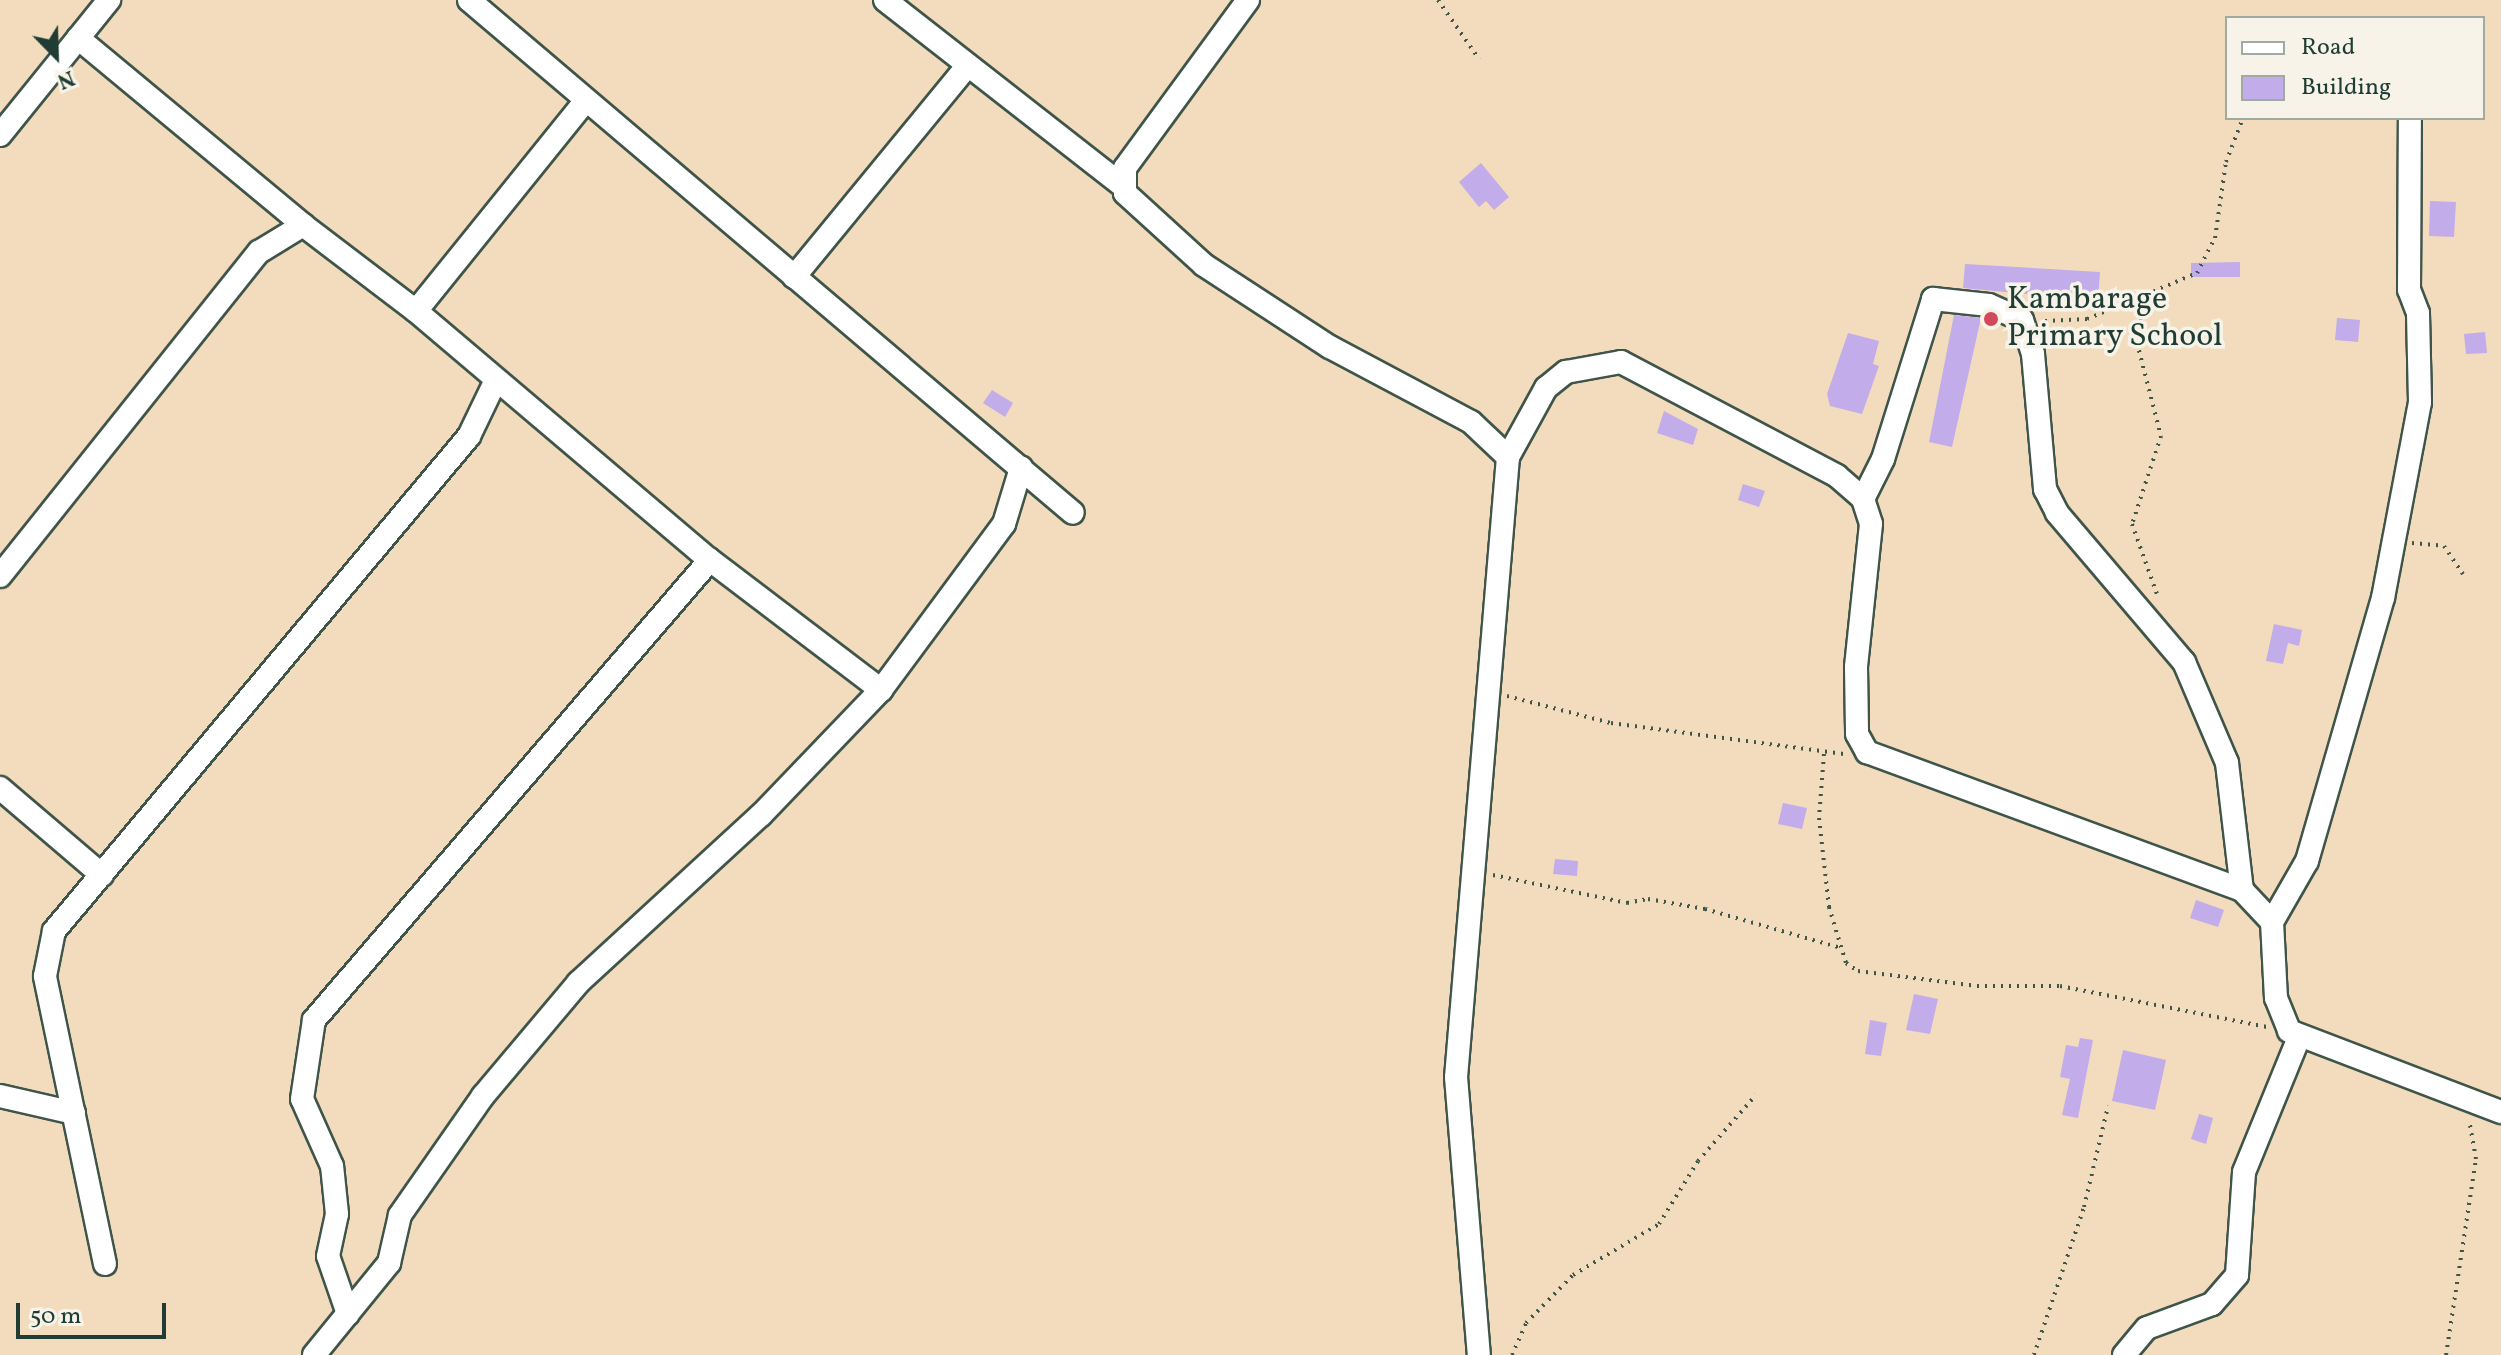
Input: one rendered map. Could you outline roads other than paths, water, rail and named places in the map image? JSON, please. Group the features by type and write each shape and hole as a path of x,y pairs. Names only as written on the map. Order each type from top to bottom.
{"street":[{"path":"0,135 109,0"},
{"path":"469,0 584,103 1073,513"},
{"path":"885,0 1122,185 1130,201 1204,265 1330,347 1471,422 1508,457"},
{"path":"1122,185 1125,168 1248,0"},
{"path":"78,38 303,225 416,311 495,382 710,560 881,690"},
{"path":"794,277 968,65"},
{"path":"416,311 584,103"},
{"path":"2410,120 2409,290 2418,313 2420,402 2391,553 2310,853 2272,922 2276,998 2294,1034 2501,1112"},
{"path":"0,576 259,252 303,225"},
{"path":"2242,890 2227,763 2168,634 2086,549 2045,489 2033,354 2022,320 1976,302 1933,299 1883,459 1863,499 1871,550 1856,667 1857,734 1867,752 2242,890 2272,922"},
{"path":"1479,1355 1456,1077 1471,868 1508,457 1546,388 1566,372 1621,362 1837,476 1863,499"},
{"path":"105,1264 45,976 47,952 54,931 469,436 495,382"},
{"path":"314,1355 389,1263 400,1215 451,1138 547,1018 881,690 1004,524 1021,468"},
{"path":"348,1314 328,1256 337,1214 332,1166 302,1099 314,1020 710,560"},
{"path":"0,788 102,875"},
{"path":"2124,1355 2147,1328 2212,1304 2237,1275 2244,1172 2294,1034"},
{"path":"0,1096 74,1113"}],"place":[{"name":"Kambarage Primary School","path":"1991,319"}]}
